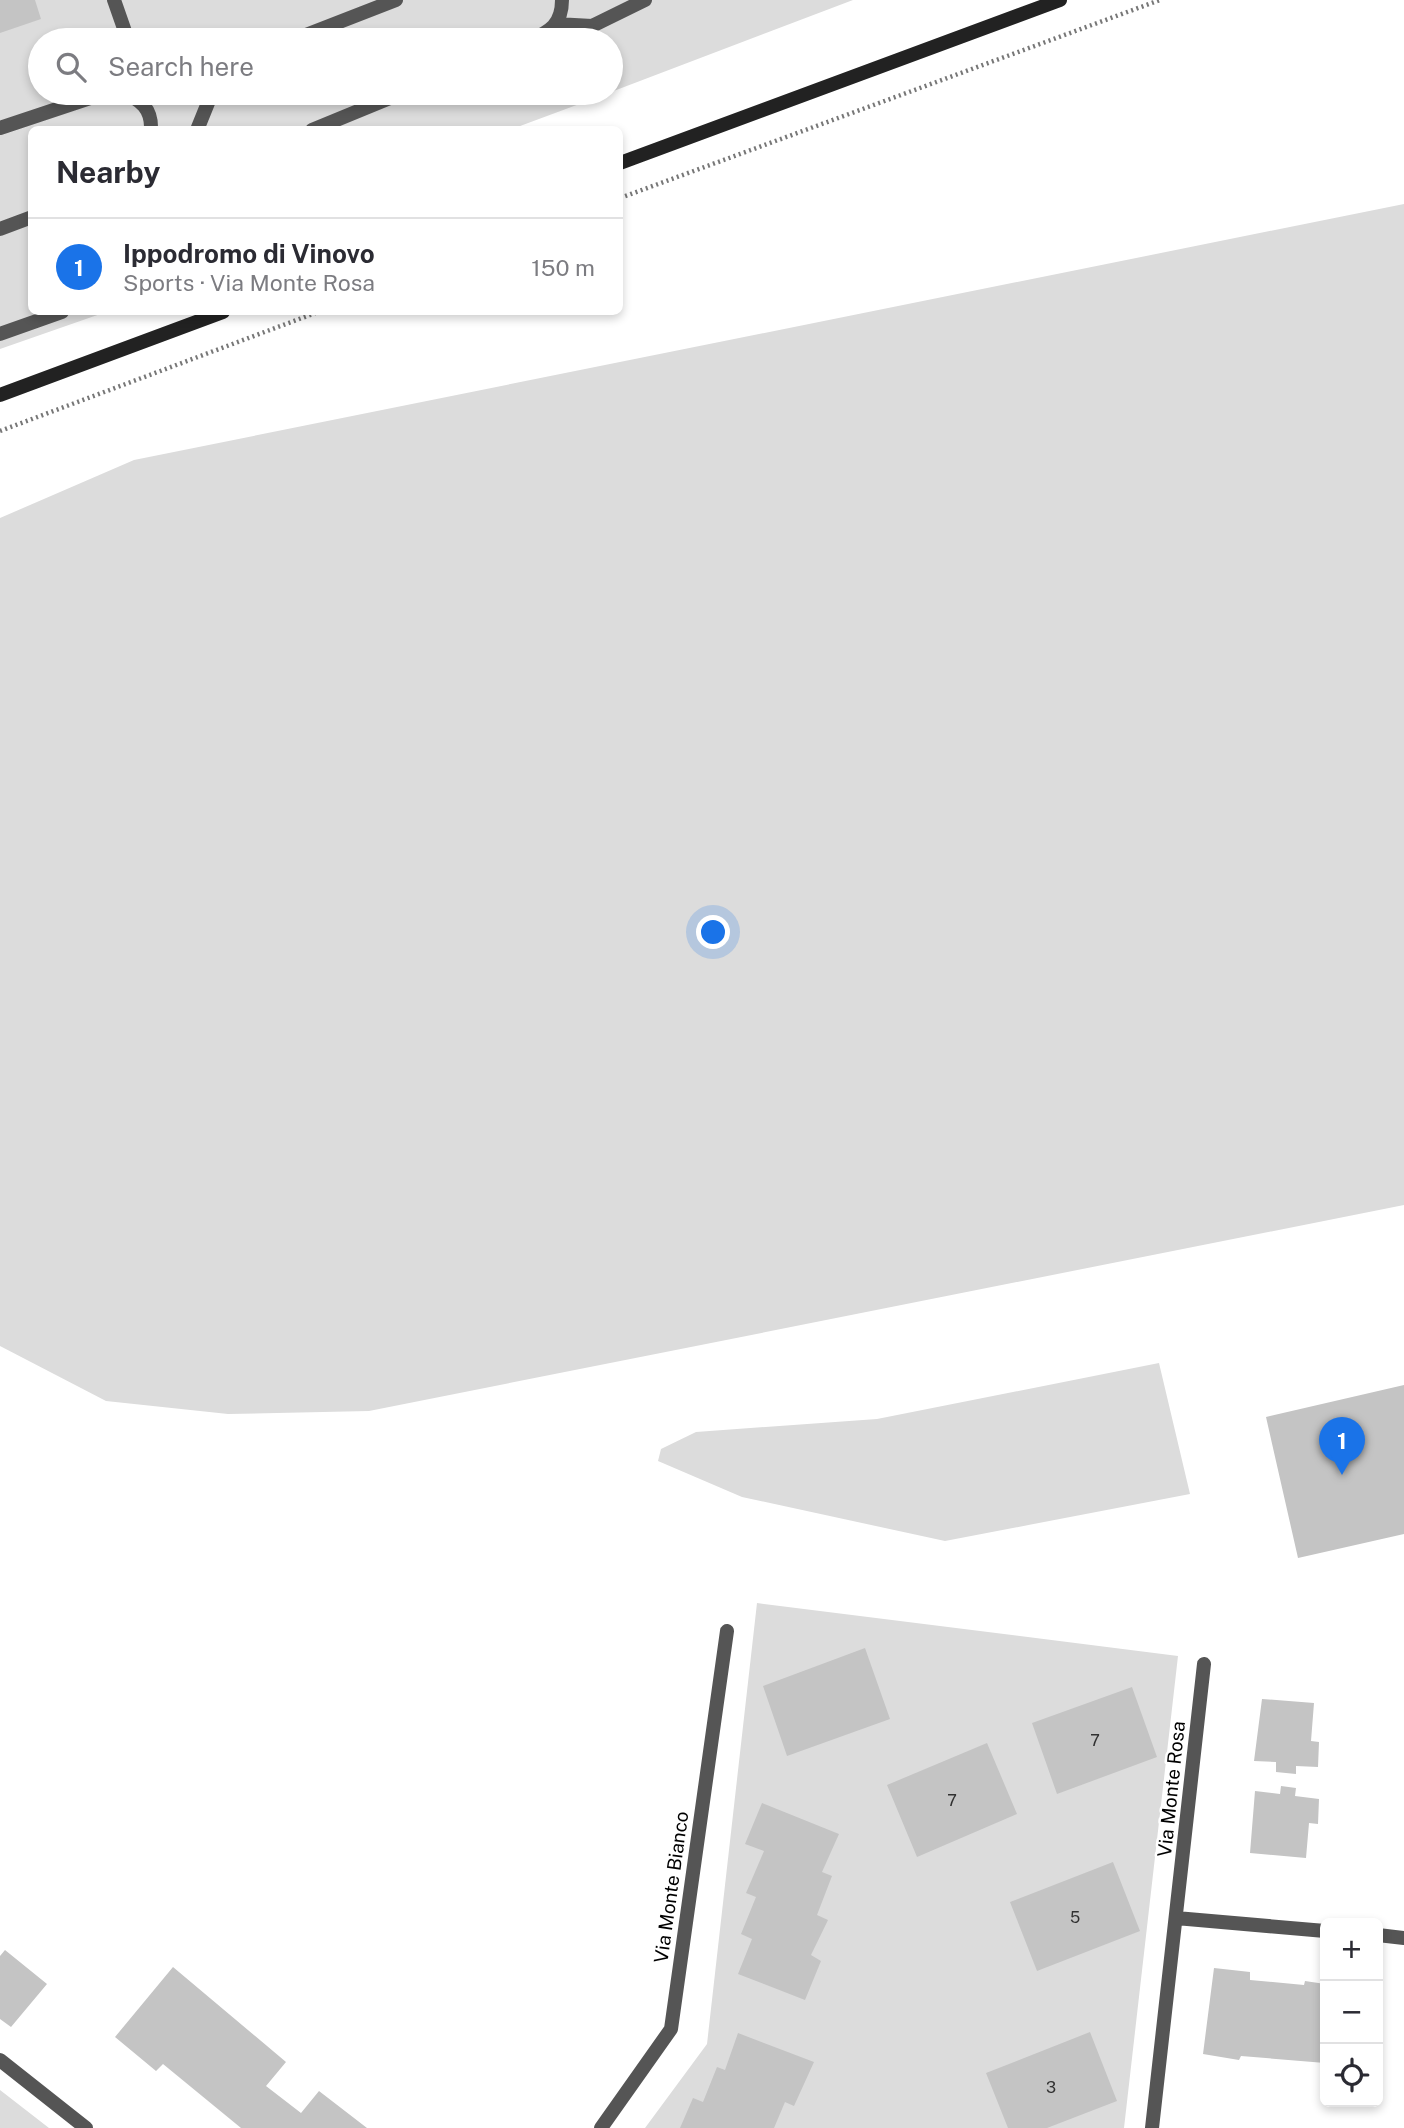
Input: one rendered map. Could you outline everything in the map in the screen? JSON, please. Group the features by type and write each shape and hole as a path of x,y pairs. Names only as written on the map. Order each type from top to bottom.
{"main road":[{"path":"623,162 1060,0"},
{"path":"0,395 215,315"}],"street":[{"path":"114,0 124,28"},
{"path":"324,28 396,0"},
{"path":"554,28 562,13 562,0"},
{"path":"556,24 592,26 645,0"},
{"path":"0,128 69,105"},
{"path":"144,105 152,117 151,126"},
{"path":"199,126 207,105"},
{"path":"322,126 373,105"},
{"path":"0,229 28,218"},
{"path":"0,334 54,315"},
{"name":"Via Monte Bianco","path":"601,2128 671,2029 727,1631"},
{"name":"Via Monte Rosa","path":"1152,2128 1204,1664"},
{"path":"1176,1918 1320,1931"},
{"path":"1383,1936 1404,1938"},
{"path":"0,2060 86,2128"}],"path":[{"path":"623,197 1160,0"},
{"path":"0,430 309,315"}],"shaded area":[{"path":"0,0 853,0 623,87 623,28 28,28 28,105 577,105 520,126 28,126 28,315 97,315 0,349"},
{"path":"1404,204 1404,1205 369,1411 228,1414 106,1401 0,1346 0,518 134,460"},
{"path":"1159,1363 1190,1494 945,1541 742,1497 658,1461 661,1449 696,1432 877,1419"},
{"path":"757,1603 1178,1656 1124,2128 645,2128 707,2044"},
{"path":"0,2090 49,2128 0,2128"}],"building":[{"path":"0,0 35,0 41,19 0,33"},
{"path":"1404,1385 1404,1534 1298,1558 1266,1417"},
{"path":"865,1648 890,1719 787,1756 763,1686"},
{"path":"1132,1687 1157,1757 1057,1794 1032,1723"},
{"path":"1262,1699 1314,1703 1311,1741 1319,1742 1318,1767 1296,1766 1296,1774 1276,1772 1276,1762 1254,1761"},
{"path":"987,1743 1017,1814 917,1857 887,1785"},
{"path":"1281,1786 1296,1788 1295,1796 1319,1799 1318,1824 1309,1823 1306,1858 1250,1853 1255,1791 1280,1794"},
{"path":"762,1803 839,1834 822,1872 832,1876 817,1915 828,1920 811,1955 821,1961 805,2000 738,1974 752,1939 741,1934 756,1897 746,1893 764,1851 745,1844"},
{"path":"1113,1862 1140,1931 1037,1971 1010,1902"},
{"path":"5,1950 47,1984 11,2027 0,2019 0,1956"},
{"path":"173,1967 286,2062 266,2086 301,2113 319,2091 367,2128 241,2128 163,2064 156,2071 115,2037"},
{"path":"1214,1968 1250,1972 1250,1980 1304,1985 1305,1981 1320,1983 1320,2063 1241,2056 1239,2060 1203,2054"},
{"path":"1090,2032 1117,2101 1047,2128 1008,2128 986,2073"},
{"path":"738,2033 814,2062 794,2106 785,2102 774,2128 680,2128 693,2098 703,2102 717,2067 725,2070"}],"place":[{"name":"Ippodromo di Vinovo","path":"1342,1475"}]}
